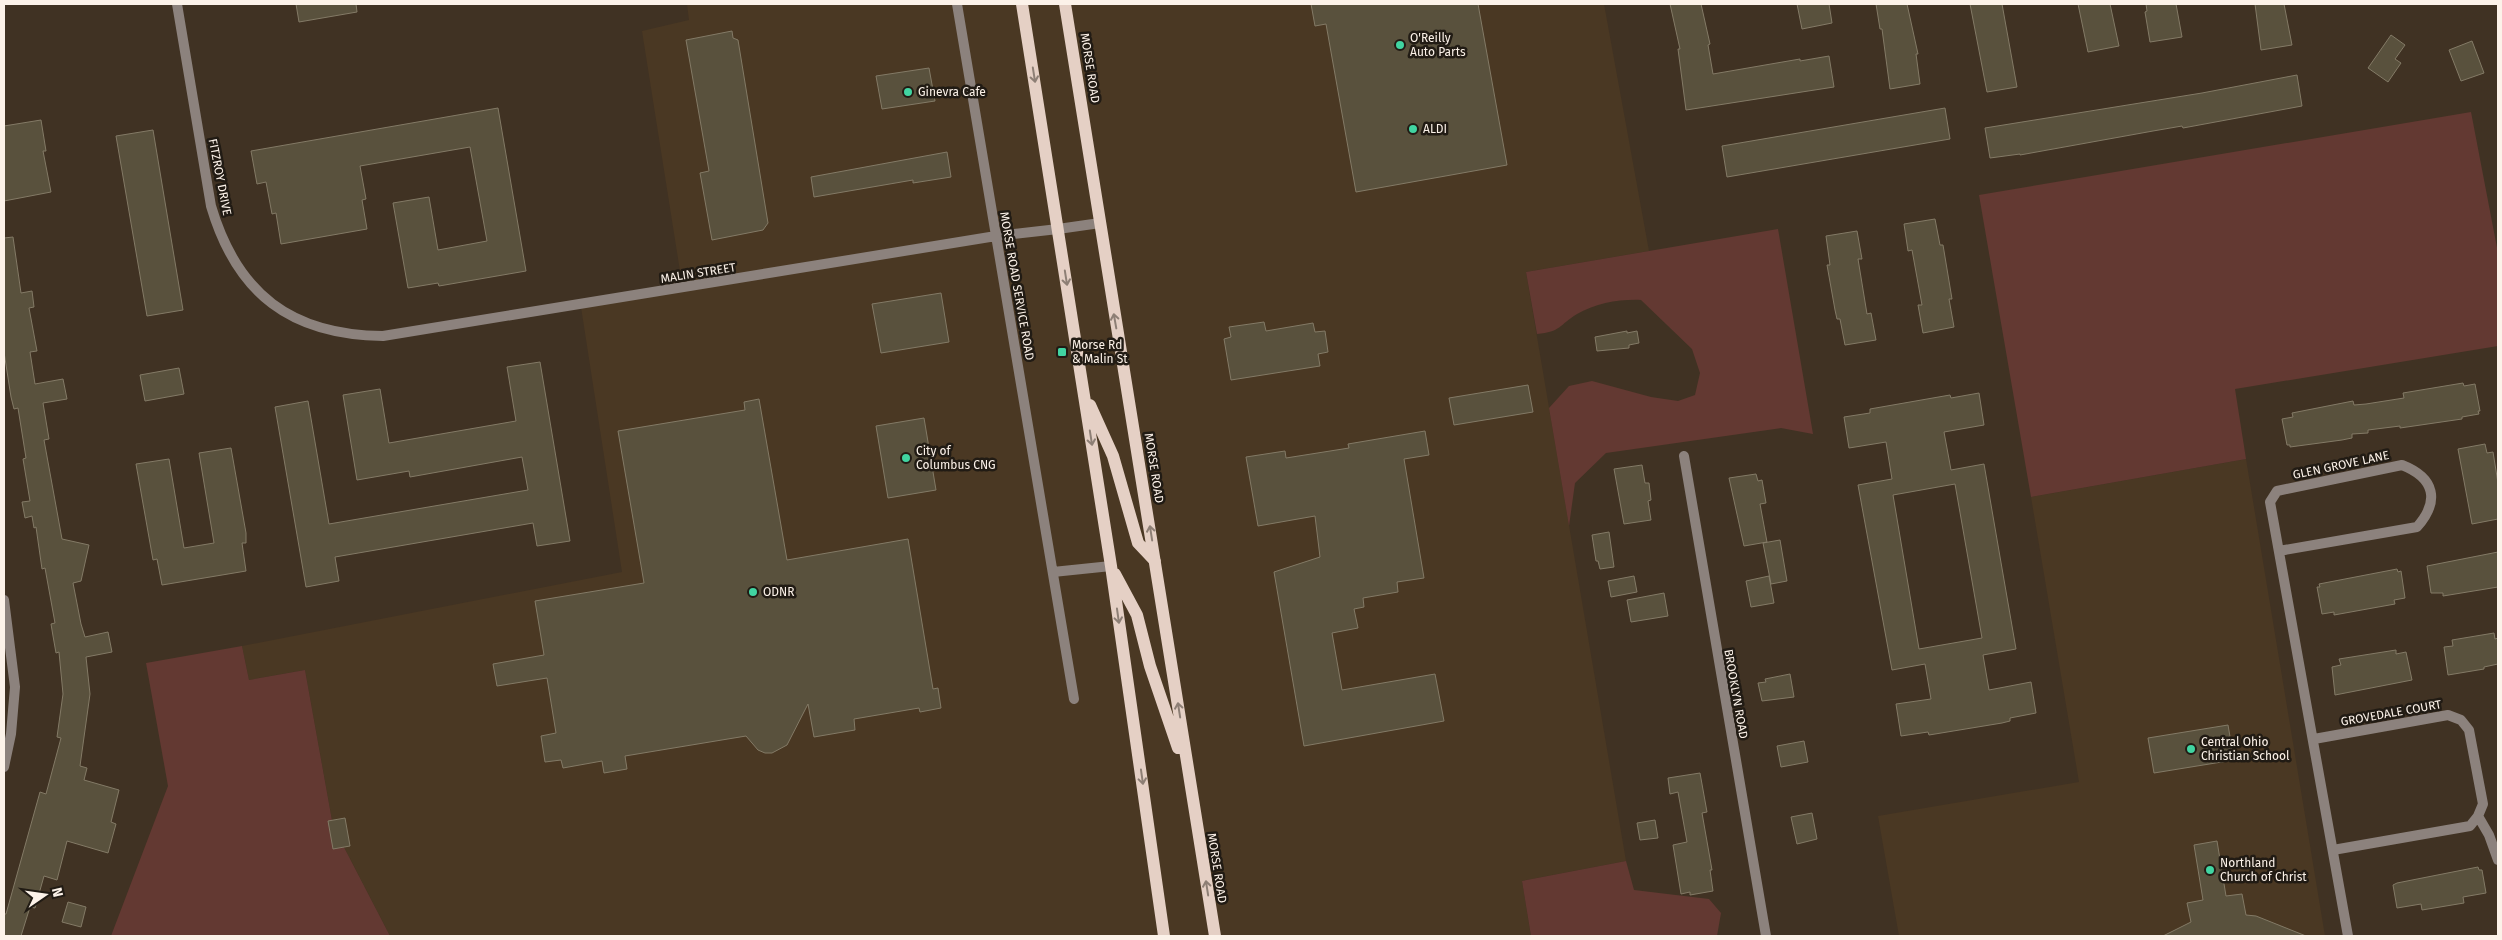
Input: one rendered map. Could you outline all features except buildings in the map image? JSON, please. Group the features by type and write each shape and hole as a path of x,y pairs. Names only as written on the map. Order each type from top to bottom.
{"main road":[{"path":"1022,4 1111,566 1164,936"},
{"name":"MORSE ROAD","path":"1065,4 1109,287 1215,936"},
{"path":"1083,389 1113,456 1138,544 1155,561"},
{"path":"1111,566 1137,616 1150,666 1189,781"}],"street":[{"name":"FITZROY DRIVE","path":"177,4 211,206 218,230 231,256 250,284 261,295 301,320"},
{"name":"MORSE ROAD SERVICE ROAD","path":"957,4 1074,699"},
{"name":"MALIN STREET","path":"301,320 327,330 356,336 383,336 996,236 1058,230 1100,222"},
{"name":"BROOKLYN ROAD","path":"1684,456 1766,936"},
{"name":"GLEN GROVE LANE","path":"2279,551 2417,527 2428,515 2432,499 2428,483 2417,471 2402,465 2277,491 2270,502 2348,936"},
{"path":"1053,572 1111,566"},
{"path":"4,600 15,687 11,734 4,766"},
{"name":"GROVEDALE COURT","path":"2314,739 2448,715 2461,720 2469,730 2483,804 2478,816"},
{"path":"2333,850 2470,826 2478,816 2489,835 2498,860"}],"shaded area":[{"path":"687,4 1604,4 1649,251 1526,272 1626,861 1522,881 1531,936 390,936 333,826 305,670 249,680 242,646 622,572 581,307 683,290 642,31 689,20"},
{"path":"2471,112 2498,253 2498,346 2235,389 2246,459 2031,497 1979,195"},
{"path":"1778,229 1813,434 1781,428 1606,453 1575,483 1569,526 1549,408 1569,386 1592,381 1651,397 1678,401 1695,395 1700,373 1692,349 1641,300 1625,300 1601,304 1577,314 1551,332 1537,334 1526,272"},
{"path":"2246,459 2325,936 1899,936 1878,816 2079,782 2031,497"},
{"path":"242,646 249,680 305,670 333,826 390,936 111,936 168,786 146,663"},
{"path":"1626,861 1634,890 1709,899 1721,913 1717,936 1531,936 1522,881"}],"place":[{"name":"O'Reilly Auto Parts","path":"1400,45"},
{"name":"Ginevra Cafe","path":"908,92"},
{"name":"ALDI","path":"1413,129"},
{"name":"Morse Rd & Malin St","path":"1062,352"},
{"name":"City of Columbus CNG","path":"906,458"},
{"name":"ODNR","path":"753,592"},
{"name":"Central Ohio Christian School","path":"2191,749"},
{"name":"Northland Church of Christ","path":"2210,870"}]}
